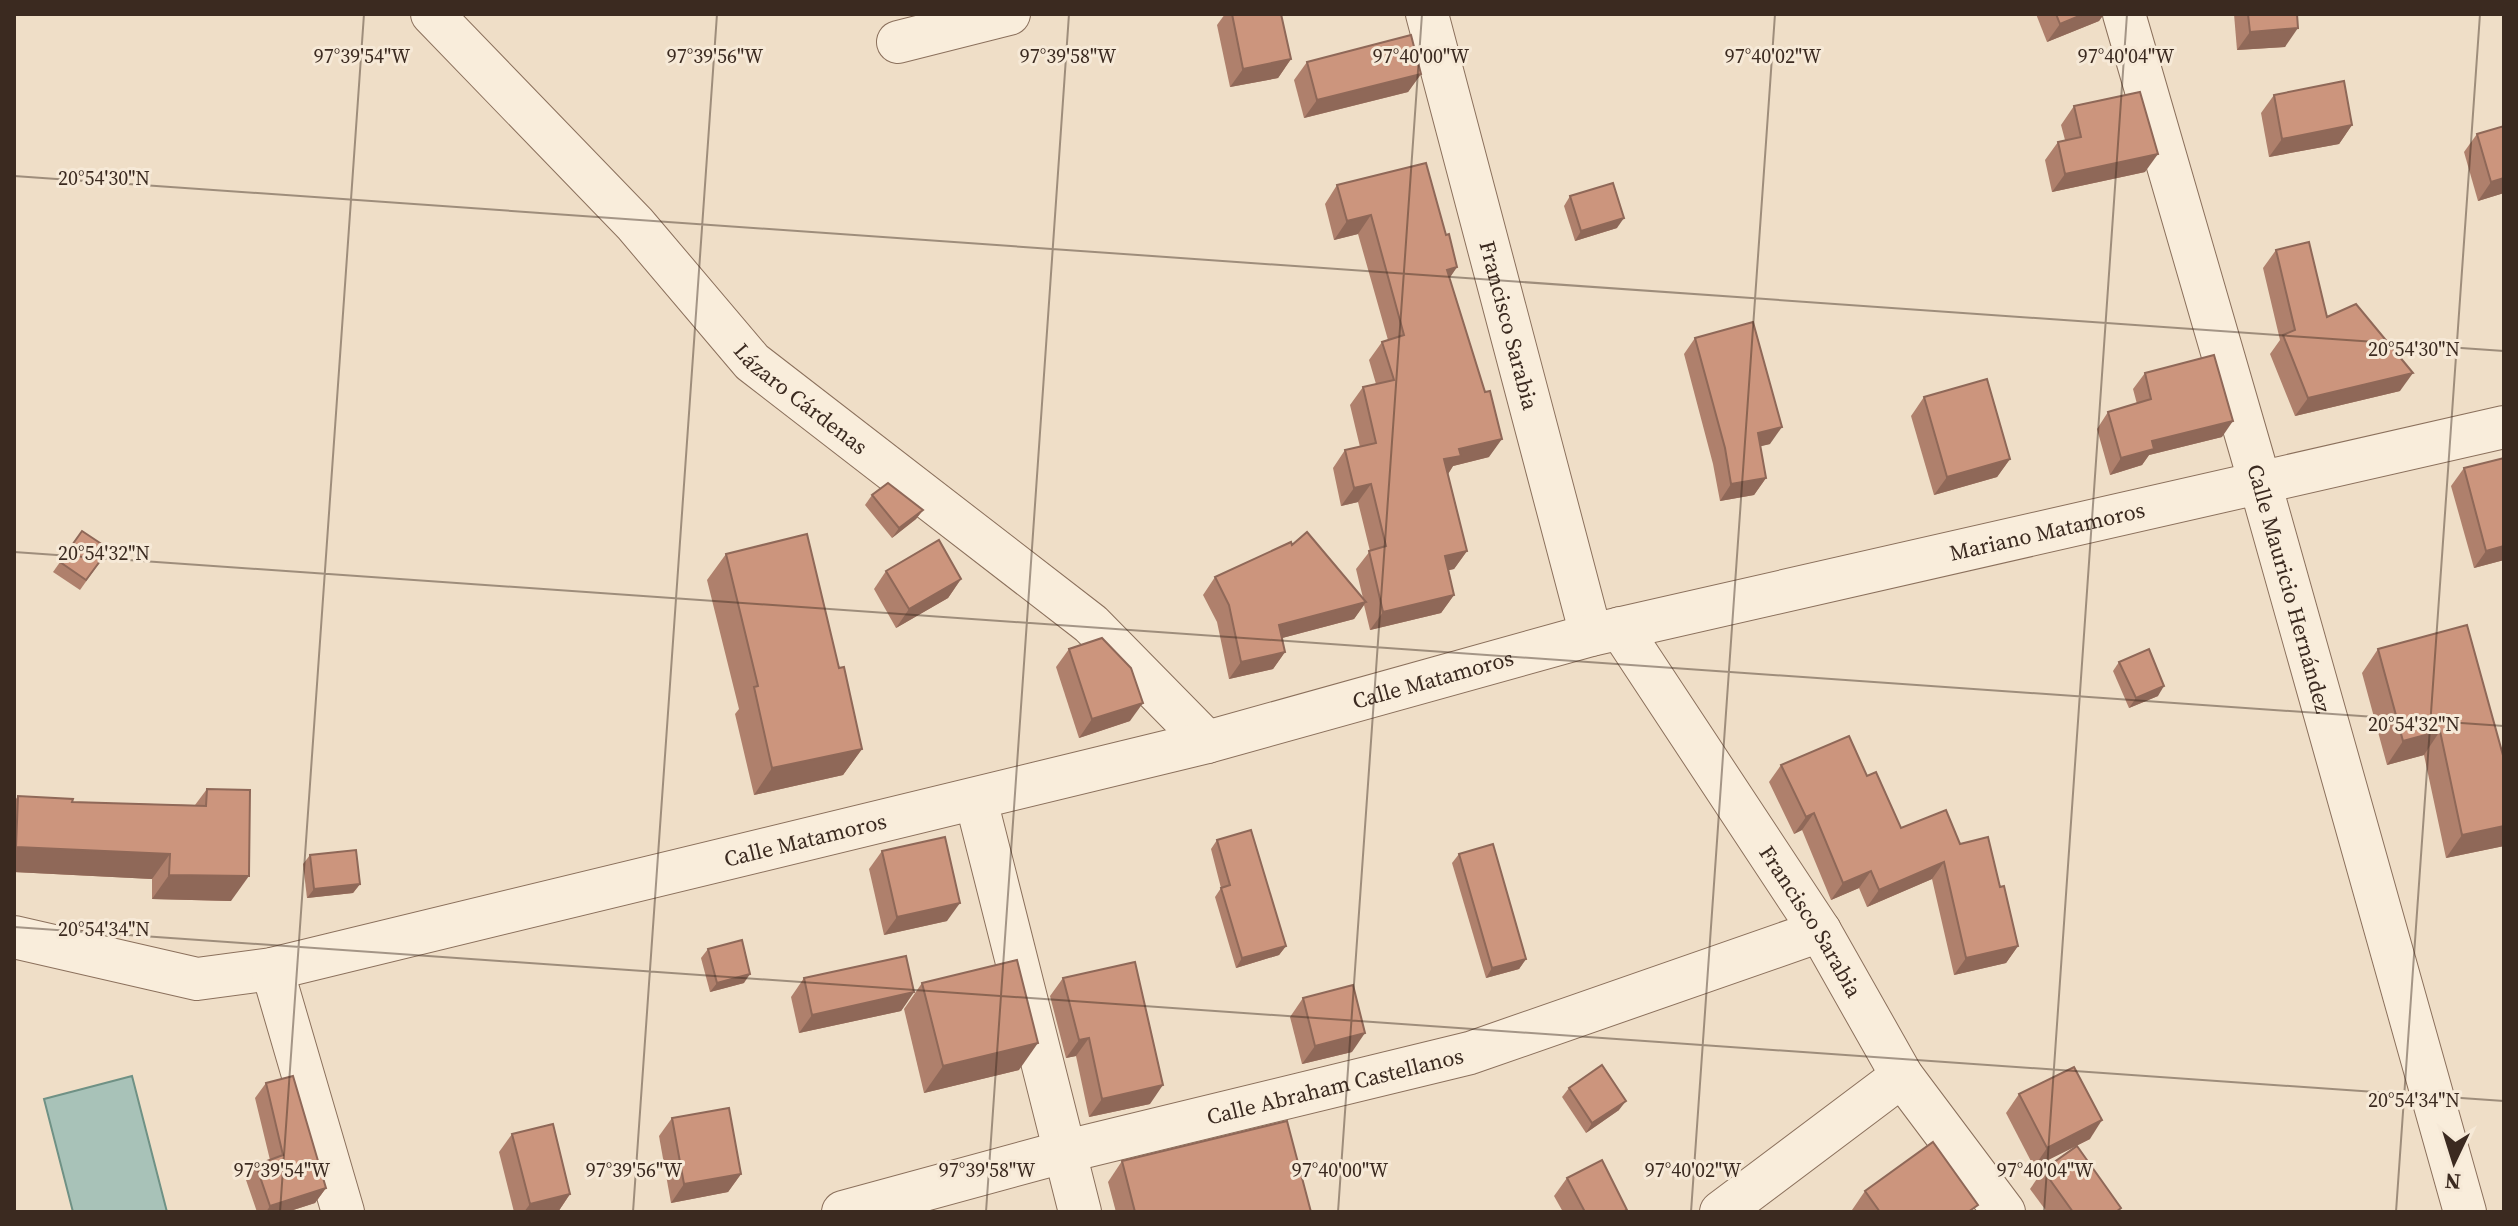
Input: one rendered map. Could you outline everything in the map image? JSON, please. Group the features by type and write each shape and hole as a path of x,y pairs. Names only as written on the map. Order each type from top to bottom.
{"street":[{"name":"Lázaro Cárdenas","path":"432,14 635,224 752,362 1091,624 1207,742"},
{"path":"898,42 1009,14"},
{"name":"Francisco Sarabia","path":"1427,14 1605,632 1820,931 1902,1076 2004,1212"},
{"name":"Calle Mauricio Hernández","path":"2124,14 2260,483 2465,1212"},
{"name":"Mariano Matamoros","path":"1605,632 2504,427"},
{"name":"Calle Matamoros","path":"14,937 197,979 272,969 1207,742 1605,632"},
{"path":"976,800 1080,1212"},
{"name":"Calle Abraham Castellanos","path":"843,1212 1063,1152 1470,1053 1820,931"},
{"path":"272,969 343,1212"},
{"path":"1721,1212 1902,1076"}],"shaded area":[{"path":"132,1076 167,1212 73,1212 44,1099"}],"building":[{"path":"1232,14 1281,14 1291,59 1243,69"},
{"path":"2056,14 2084,14 2060,24"},
{"path":"2248,14 2297,14 2298,28 2250,32"},
{"path":"1411,35 1421,74 1317,100 1307,62"},
{"path":"2344,81 2352,125 2282,139 2274,95"},
{"path":"2140,92 2158,154 2065,174 2058,142 2081,137 2074,106"},
{"path":"2504,126 2504,178 2491,182 2477,134"},
{"path":"1426,163 1457,267 1447,270 1485,392 1490,391 1502,439 1459,449 1461,456 1444,459 1467,551 1445,556 1454,595 1383,612 1369,551 1386,546 1371,484 1354,488 1345,450 1376,443 1363,387 1394,380 1382,342 1404,335 1371,215 1347,221 1337,185"},
{"path":"1613,183 1624,218 1581,231 1570,196"},
{"path":"2309,242 2327,317 2356,304 2413,373 2308,398 2283,335 2295,330 2276,250"},
{"path":"1753,322 1782,427 1758,433 1766,478 1731,484 1725,448 1695,338"},
{"path":"2214,355 2233,421 2152,441 2154,449 2121,458 2108,412 2151,399 2145,373"},
{"path":"1987,379 2010,459 1947,477 1924,397"},
{"path":"2504,458 2504,546 2486,551 2464,468"},
{"path":"888,483 923,510 899,528 872,495"},
{"path":"82,531 109,549 86,580 60,562"},
{"path":"1307,532 1366,602 1279,625 1285,652 1241,662 1229,605 1215,577 1291,542 1292,545"},
{"path":"807,534 839,668 844,667 862,749 772,768 754,687 758,686 726,554"},
{"path":"939,540 961,579 909,609 886,571"},
{"path":"2467,625 2504,759 2504,826 2462,835 2440,731 2403,741 2378,649"},
{"path":"1102,638 1131,668 1143,703 1092,719 1069,649"},
{"path":"2149,649 2164,686 2136,698 2119,662"},
{"path":"1849,736 1867,776 1876,772 1901,828 1946,810 1960,844 1988,837 2000,887 2004,886 2018,946 1966,958 1944,862 1879,890 1871,871 1843,883 1814,813 1806,817 1781,765"},
{"path":"207,789 250,790 249,876 169,875 170,854 16,847 18,796 73,799 72,802 206,806"},
{"path":"1251,830 1286,946 1242,958 1221,888 1230,885 1217,840"},
{"path":"945,837 960,903 897,917 882,851"},
{"path":"1493,844 1526,959 1492,968 1459,854"},
{"path":"356,850 360,884 314,889 310,855"},
{"path":"742,940 750,974 717,983 708,949"},
{"path":"906,956 914,992 812,1015 804,978"},
{"path":"1017,960 1038,1043 943,1066 922,983"},
{"path":"1135,962 1163,1085 1102,1099 1089,1038 1079,1040 1063,978"},
{"path":"1353,985 1365,1033 1315,1046 1303,998"},
{"path":"1602,1065 1626,1101 1592,1123 1569,1088"},
{"path":"2074,1067 2102,1120 2047,1148 2019,1094"},
{"path":"293,1076 326,1188 270,1206 256,1165 283,1155 266,1083"},
{"path":"729,1108 741,1174 684,1184 672,1118"},
{"path":"1287,1121 1311,1212 1135,1212 1122,1161"},
{"path":"553,1124 570,1194 530,1204 512,1134"},
{"path":"1933,1142 1978,1205 1968,1212 1880,1212 1865,1191"},
{"path":"2077,1146 2121,1208 2116,1212 2073,1212 2043,1170"},
{"path":"1602,1160 1627,1210 1585,1212 1567,1178"}]}
